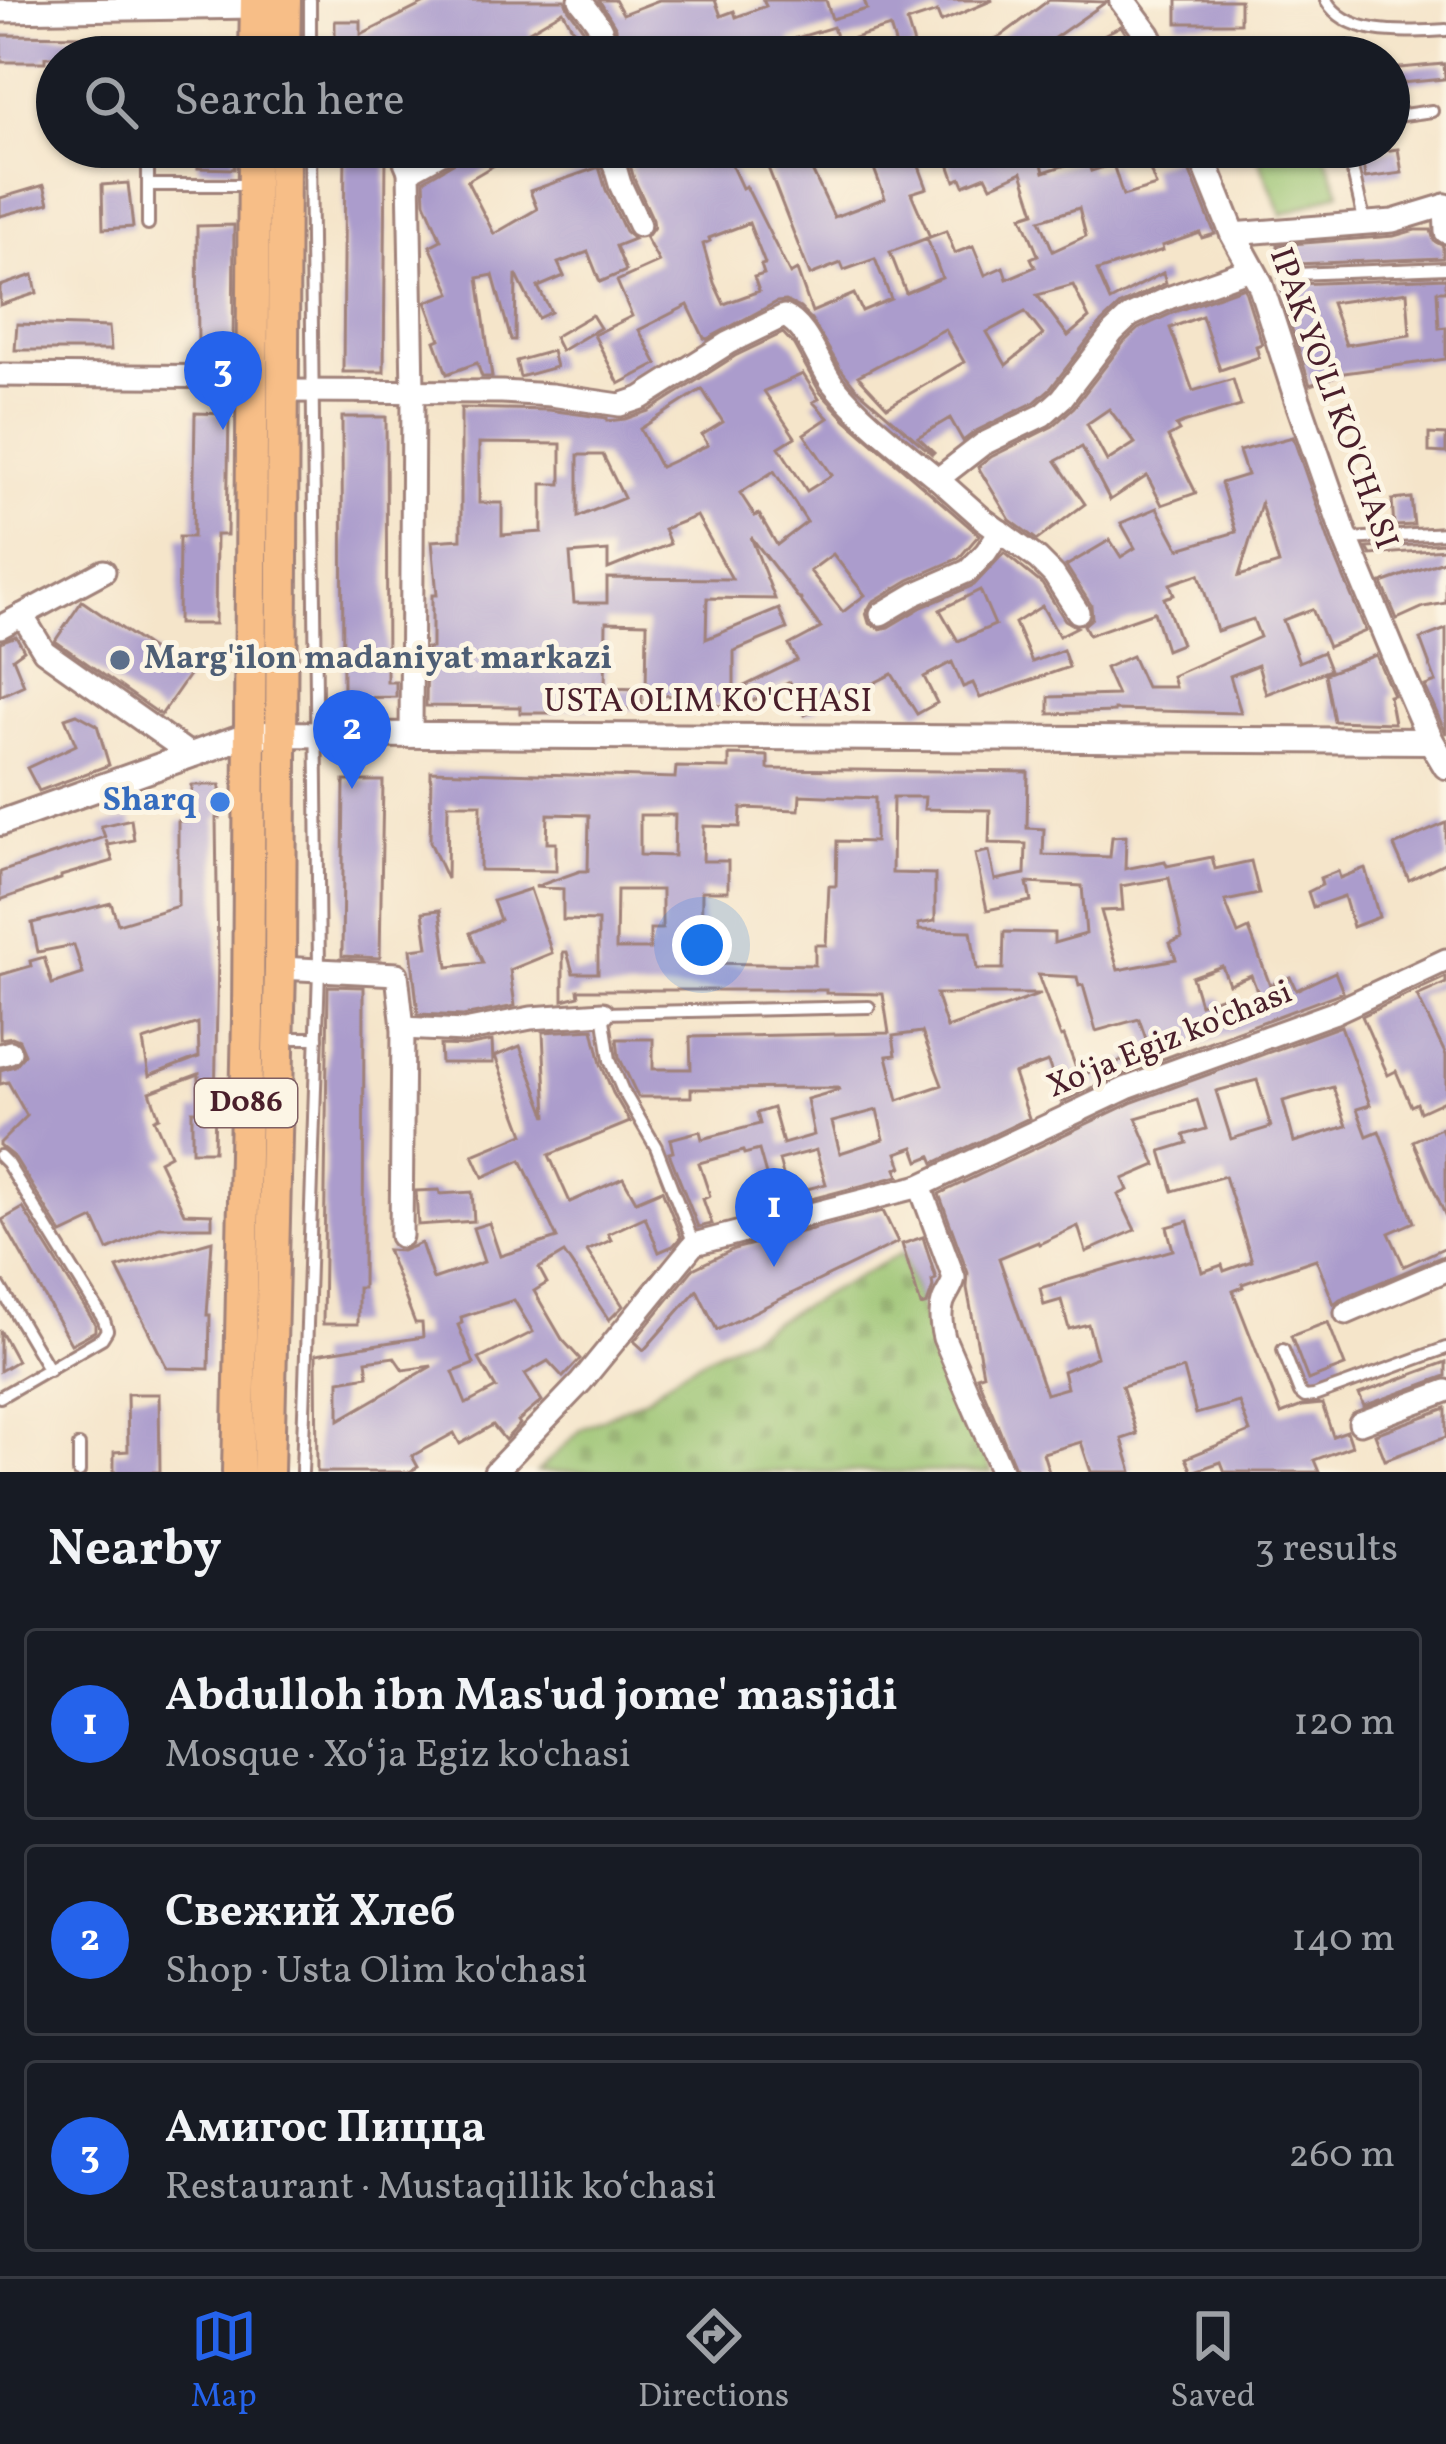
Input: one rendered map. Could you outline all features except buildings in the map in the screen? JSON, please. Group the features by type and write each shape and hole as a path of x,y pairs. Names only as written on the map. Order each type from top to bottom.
{"main road":[{"path":"260,36 266,2"},
{"path":"266,2 277,36"},
{"name":"D086","path":"254,168 254,377 265,733 280,968 268,1472"},
{"name":"D086","path":"238,1472 248,1018 265,733 296,391 285,168"}],"street":[{"path":"580,0 604,36"},
{"path":"1122,0 1148,36"},
{"path":"0,10 266,2"},
{"path":"408,168 411,734"},
{"path":"409,171 414,168"},
{"path":"615,168 639,225"},
{"name":"IPAK YO'LI KO'CHASI","path":"1207,168 1253,268 1346,539 1431,741 1446,766"},
{"path":"1233,233 1393,221 1445,205 1446,232"},
{"path":"938,479 983,443 1043,415 1130,316 1171,296 1253,268"},
{"path":"296,391 551,395 620,405 641,398 728,343 784,316 797,325 832,382 891,440 1038,559 1078,612"},
{"path":"0,375 254,377"},
{"path":"881,614 968,571 1000,531"},
{"path":"0,627 104,571"},
{"path":"22,615 44,650 191,754"},
{"name":"USTA OLIM KO'CHASI","path":"0,824 191,754 265,733 1431,741"},
{"name":"Xoʻja Egiz ko'chasi","path":"694,1244 920,1186 1127,1088 1333,1013 1446,960"},
{"path":"280,968 397,974 403,1028 401,1236"},
{"path":"403,1028 464,1031 531,1018 603,1013"},
{"path":"920,1186 954,1278 943,1300 944,1338 1002,1472"},
{"path":"495,1472 581,1382 694,1244"},
{"path":"1346,1312 1446,1270"},
{"path":"1360,1423 1446,1391"}],"lane":[{"path":"310,0 310,36"},
{"path":"1326,0 1340,19 1369,29 1446,30"},
{"path":"1410,115 1432,112"},
{"path":"148,168 148,224"},
{"path":"302,1472 319,970 316,732 296,391 309,168"},
{"path":"1352,168 1365,224"},
{"path":"148,184 254,185"},
{"path":"1296,274 1446,268"},
{"path":"1346,539 1446,533"},
{"path":"694,1244 656,1147 610,1060 603,1013 869,1007"},
{"path":"278,1038 317,1038"},
{"path":"0,1397 102,1338 107,1330 2,1162"},
{"path":"0,1287 49,1370"},
{"path":"1283,1350 1305,1397 1446,1348"},
{"path":"79,1446 79,1472"}],"green space":[{"path":"1263,168 1330,168 1340,192 1282,215"},
{"path":"902,1253 931,1338 992,1472 537,1472 582,1429"}],"place":[{"name":"Амигос Пицца","path":"223,430"},
{"name":"Marg'ilon madaniyat markazi","path":"120,660"},
{"name":"Свежий Хлеб","path":"352,789"},
{"name":"Sharq","path":"220,802"},
{"name":"Abdulloh ibn Mas'ud jome' masjidi","path":"774,1267"}]}
